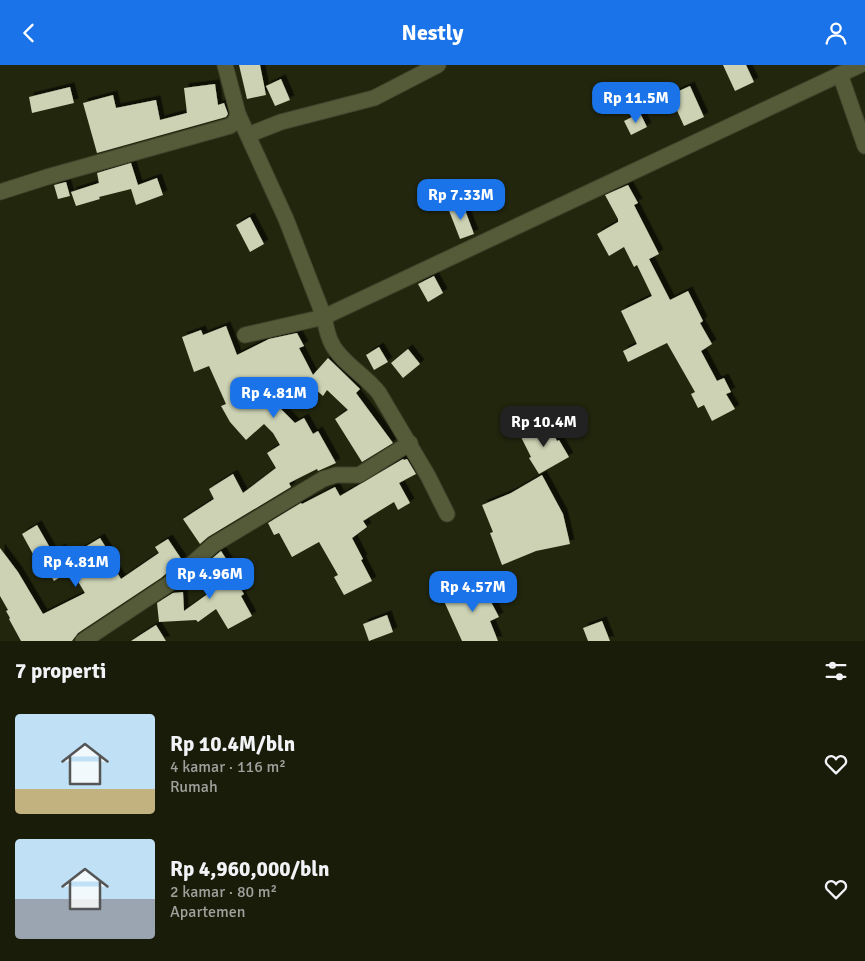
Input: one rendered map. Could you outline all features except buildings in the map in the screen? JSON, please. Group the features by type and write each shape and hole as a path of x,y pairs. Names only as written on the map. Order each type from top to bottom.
{"street":[{"path":"225,65 238,114 286,219 324,317 332,345 375,388 410,443 447,514"},
{"path":"248,135 281,122 374,98 438,65"},
{"path":"245,335 324,317 860,65"},
{"path":"840,74 865,146"},
{"path":"0,192 47,177 230,127 235,122 238,114"},
{"path":"83,641 169,584 213,545 323,479 336,475 359,475 410,443"}]}
